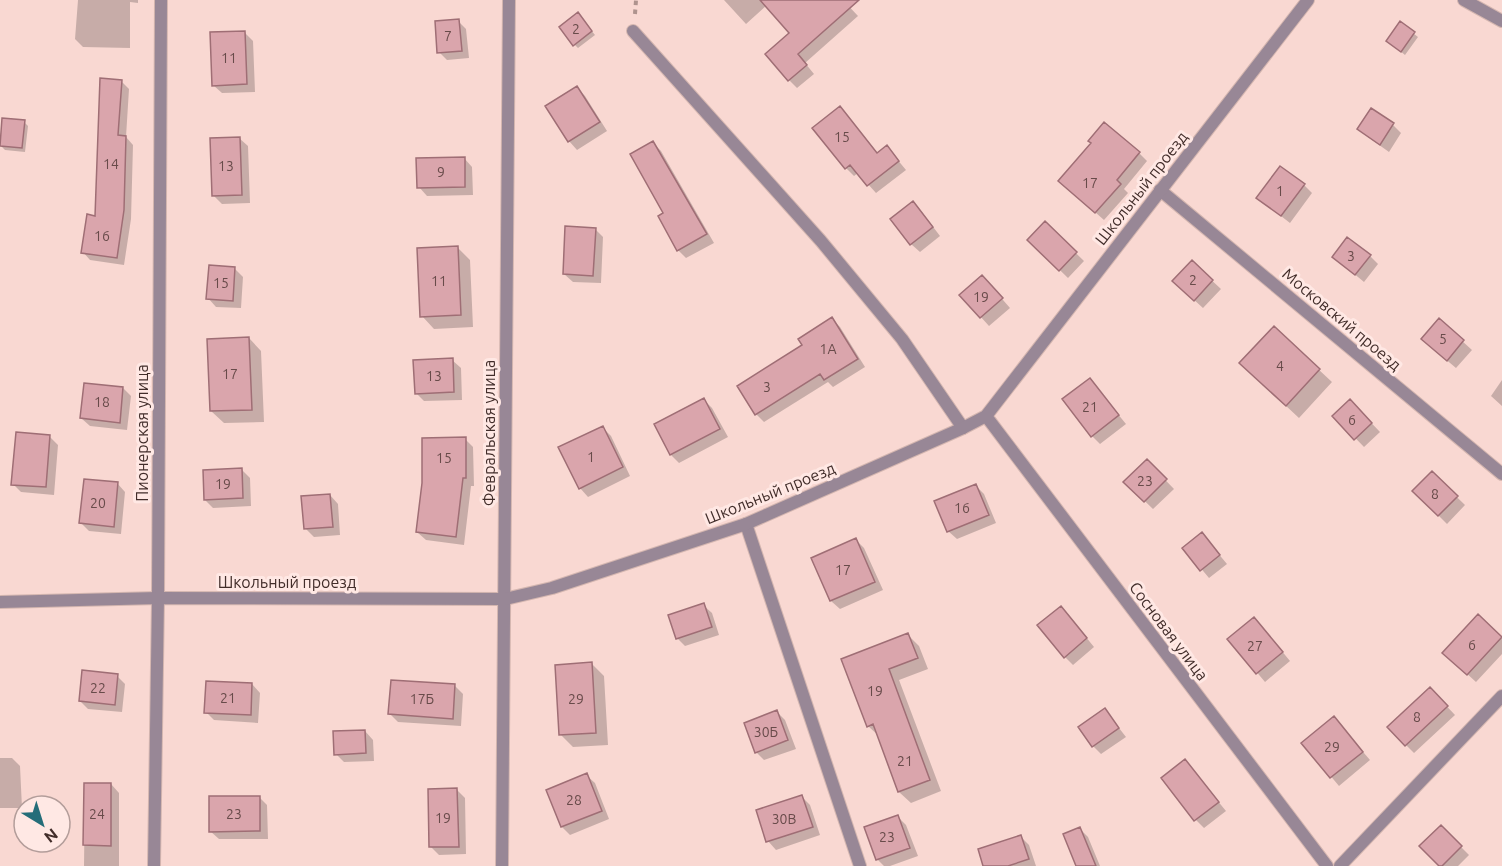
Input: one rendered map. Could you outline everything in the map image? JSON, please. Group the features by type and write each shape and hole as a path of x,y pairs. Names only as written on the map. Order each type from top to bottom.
{"street":[{"name":"Пионерская улица","path":"154,866 158,598 161,0"},
{"name":"Февральская улица","path":"502,866 508,0"},
{"name":"Школьный проезд","path":"0,602 158,598 505,598 552,588 746,524 963,428 986,416 1308,0"},
{"path":"1464,0 1502,21"},
{"path":"633,31 820,241 895,330 963,428"},
{"name":"Московский проезд","path":"1160,190 1502,474"},
{"name":"Сосновая улица","path":"986,416 1327,866"},
{"path":"746,524 860,866"},
{"path":"1340,866 1502,696"}],"building":[{"path":"760,0 859,0 798,54 807,65 788,81 765,54 789,33"},
{"path":"578,12 592,31 573,46 559,27"},
{"path":"459,19 462,51 437,53 435,21"},
{"path":"1400,21 1415,32 1401,52 1386,41"},
{"path":"245,31 247,84 212,86 210,32"},
{"path":"100,78 122,80 118,135 126,136 124,210 117,258 81,253 87,214 95,216"},
{"path":"577,86 600,122 568,142 545,106"},
{"path":"840,106 877,153 887,145 899,161 867,186 850,165 845,169 812,128"},
{"path":"1371,108 1394,123 1380,145 1357,129"},
{"path":"2,118 25,120 22,148 0,146"},
{"path":"1104,122 1140,152 1117,180 1121,184 1095,213 1058,181 1091,143 1088,141"},
{"path":"240,137 242,195 212,196 210,138"},
{"path":"653,141 707,234 677,251 658,216 663,213 630,154"},
{"path":"465,157 465,187 417,188 416,158"},
{"path":"1280,166 1305,184 1281,216 1256,198"},
{"path":"913,201 933,227 910,245 890,219"},
{"path":"1045,221 1077,252 1059,271 1027,240"},
{"path":"565,226 596,228 593,276 563,274"},
{"path":"1347,237 1371,255 1355,275 1332,257"},
{"path":"458,246 461,315 420,317 417,248"},
{"path":"1192,260 1213,280 1194,301 1172,281"},
{"path":"209,265 235,267 233,301 206,299"},
{"path":"982,275 1003,298 980,318 959,295"},
{"path":"832,317 858,359 824,380 820,374 755,415 737,386 802,345 798,339"},
{"path":"1439,318 1464,340 1447,361 1421,339"},
{"path":"1274,326 1320,369 1286,406 1239,363"},
{"path":"249,337 252,410 210,411 207,339"},
{"path":"453,358 454,392 415,394 413,360"},
{"path":"1090,378 1119,415 1091,437 1062,399"},
{"path":"84,383 123,387 120,423 80,418"},
{"path":"704,398 720,429 670,455 654,424"},
{"path":"1350,399 1372,423 1354,440 1332,416"},
{"path":"603,426 623,467 579,489 558,447"},
{"path":"16,432 50,435 46,487 11,485"},
{"path":"466,437 466,478 463,478 456,537 416,532 422,483 422,438"},
{"path":"1147,459 1167,479 1144,502 1123,482"},
{"path":"242,468 243,498 204,500 203,470"},
{"path":"1432,471 1458,496 1438,516 1412,491"},
{"path":"84,479 118,482 114,527 79,523"},
{"path":"976,484 989,515 947,532 934,501"},
{"path":"330,494 333,527 304,529 301,496"},
{"path":"1202,532 1220,555 1200,571 1182,548"},
{"path":"856,538 875,582 830,601 811,558"},
{"path":"704,603 712,627 676,639 668,615"},
{"path":"1061,606 1087,638 1064,658 1037,625"},
{"path":"1478,614 1502,637 1467,675 1442,653"},
{"path":"1254,617 1283,652 1256,674 1227,639"},
{"path":"908,633 918,658 889,669 930,780 898,792 873,724 867,727 841,659"},
{"path":"592,662 596,733 559,735 555,665"},
{"path":"82,670 118,674 115,705 79,701"},
{"path":"391,680 455,684 453,719 388,714"},
{"path":"206,681 252,683 251,715 204,713"},
{"path":"1430,687 1448,706 1405,746 1387,727"},
{"path":"1105,708 1119,728 1092,747 1078,727"},
{"path":"777,710 788,740 755,753 744,723"},
{"path":"1334,716 1363,752 1330,778 1301,743"},
{"path":"365,730 366,753 334,755 333,731"},
{"path":"1185,759 1219,802 1194,821 1161,778"},
{"path":"587,773 602,811 561,827 546,790"},
{"path":"84,783 111,783 111,846 83,845"},
{"path":"457,788 459,847 429,847 428,789"},
{"path":"802,795 813,827 766,842 756,810"},
{"path":"209,796 260,796 260,831 209,832"},
{"path":"898,815 910,848 876,860 864,827"},
{"path":"1441,825 1462,846 1442,866 1439,866 1419,846"},
{"path":"1080,827 1096,866 1076,866 1063,834"},
{"path":"1021,835 1029,859 1008,866 983,866 978,849"}]}
